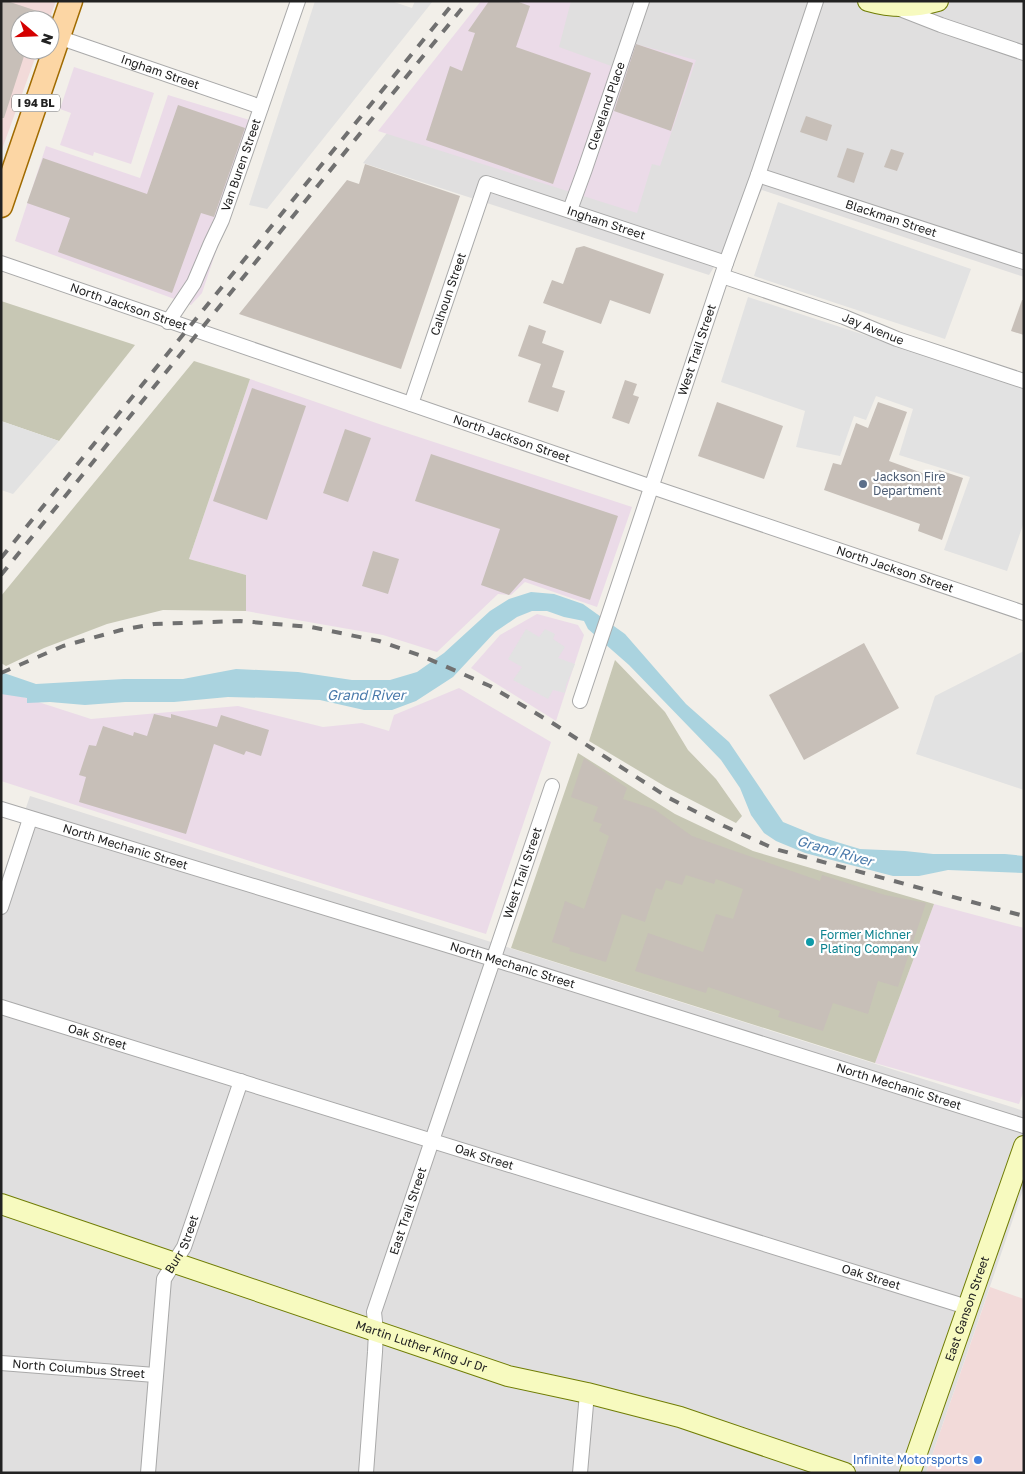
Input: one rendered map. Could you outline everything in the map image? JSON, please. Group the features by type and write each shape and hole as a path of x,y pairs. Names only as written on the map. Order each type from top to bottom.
{"main road":[{"name":"I 94 BL","path":"60,31 71,1"},
{"name":"I 94 BL","path":"1,206 50,60"}],"street":[{"name":"Van Buren Street","path":"168,322 194,283 222,220 298,1"},
{"name":"Cleveland Place","path":"570,210 642,1"},
{"name":"West Trail Street","path":"580,701 816,1"},
{"path":"868,1 894,7 1024,53"},
{"path":"894,7 908,7 938,1"},
{"name":"Ingham Street","path":"60,38 261,107"},
{"name":"Blackman Street","path":"758,175 1024,262"},
{"name":"Ingham Street","path":"486,183 570,210 724,270"},
{"name":"Calhoun Street","path":"411,404 486,183"},
{"name":"North Jackson Street","path":"1,263 652,488 1024,613"},
{"name":"Jay Avenue","path":"724,270 897,339 1024,381"},
{"name":"West Trail Street","path":"493,959 552,786"},
{"name":"North Mechanic Street","path":"1,809 493,959 1024,1126"},
{"path":"1,907 30,819"},
{"name":"East Trail Street","path":"366,1473 376,1331 374,1312 493,959"},
{"name":"Oak Street","path":"1,1007 967,1307"},
{"name":"Burr Street","path":"148,1473 164,1279 184,1247 241,1081"},
{"name":"East Ganson Street","path":"910,1473 1024,1146"},
{"name":"Martin Luther King Jr Dr","path":"1,1204 508,1376 587,1393 680,1417 845,1473"},
{"name":"North Columbus Street","path":"1,1363 155,1376"},
{"path":"580,1473 587,1393"}],"shaded area":[{"path":"1,1 56,1 53,10 10,10 10,60 34,60 1,152"},
{"path":"315,1 391,1 412,8 415,1 433,1 267,209 249,205"},
{"path":"481,1 571,1 559,47 614,67 624,41 696,60 660,166 652,164 637,213 378,131"},
{"path":"492,1 1024,1 1024,277 762,190 709,275 363,163"},
{"path":"74,67 154,93 131,164 94,152 93,156 60,145 71,113 60,109"},
{"path":"168,95 259,123 202,293 191,305 15,241 46,146 140,178"},
{"path":"778,202 971,269 945,339 754,276"},
{"path":"748,297 1024,387 1024,522 1007,571 944,550 970,477 899,455 913,409 876,396 866,420 854,416 840,456 796,447 805,411 721,382"},
{"path":"1,301 135,345 59,441 1,421"},
{"path":"194,361 250,379 189,559 246,575 246,611 163,610 107,624 44,648 6,666 1,663 1,596"},
{"path":"250,379 382,425 632,507 597,607 525,582 511,595 498,594 437,652 383,635 246,611 246,575 189,559"},
{"path":"1,421 59,441 13,494 1,490"},
{"path":"537,614 578,625 584,635 556,721 471,668 500,635"},
{"path":"526,629 539,637 545,629 555,634 553,639 565,647 558,658 575,664 566,685 565,693 553,690 548,699 513,680 522,667 508,659"},
{"path":"1024,651 1024,790 916,754 935,696"},
{"path":"615,660 665,712 688,750 716,779 742,816 736,823 666,787 589,741"},
{"path":"459,688 551,742 486,934 1,781 1,690 91,719 238,706 323,727 362,723 389,731 394,715"},
{"path":"578,753 675,814 753,851 934,904 875,1063 511,948"},
{"path":"30,796 1024,1111 1024,1187 926,1473 1,1473 1,881"},
{"path":"934,904 1024,928 1024,1090 1019,1104 875,1063"},
{"path":"990,1287 1024,1299 1024,1473 926,1473"}],"water":[{"name":"Grand River","path":"531,592 554,594 583,604 625,634 686,704 729,742 783,822 817,836 860,849 933,854 1005,854 1024,856 1024,873 948,870 919,876 893,876 805,853 776,841 764,833 751,815 740,788 721,760 629,665 588,629 584,621 547,611 532,611 517,617 495,632 453,677 416,701 392,710 364,710 320,700 228,697 174,702 125,702 85,705 50,702 27,703 27,698 1,694 1,672 36,684 124,679 183,679 236,669 298,672 352,680 390,680 417,672 444,653 490,611 509,599"}],"building":[{"path":"1,1 7,1 34,10 10,10 10,60 23,60 4,118 1,118"},
{"path":"489,1 516,1 530,6 516,47 591,73 553,184 426,140 450,66 462,71 475,33 468,31"},
{"path":"636,44 693,63 671,131 614,111"},
{"path":"178,105 245,128 214,217 201,213 172,293 58,252 70,218 27,203 43,158 147,194"},
{"path":"806,116 832,125 827,141 800,132"},
{"path":"847,148 864,153 854,183 837,177"},
{"path":"891,149 904,153 897,171 884,167"},
{"path":"365,164 460,196 401,369 239,314 347,180 359,184"},
{"path":"584,246 664,274 650,314 610,300 601,324 543,303 552,280 563,284 576,248"},
{"path":"1022,300 1024,300 1024,335 1011,331"},
{"path":"529,325 546,331 542,343 564,351 552,387 565,391 558,412 528,402 541,364 518,356"},
{"path":"625,380 637,384 633,395 639,397 629,424 612,418"},
{"path":"252,388 306,406 267,520 213,501"},
{"path":"717,402 783,426 764,479 698,456"},
{"path":"878,402 907,412 889,461 936,478 939,470 963,478 942,540 918,531 920,524 824,490 833,463 841,465 856,423 868,428"},
{"path":"345,429 371,438 348,502 323,493"},
{"path":"431,454 618,516 590,600 524,578 509,595 481,585 500,529 415,501"},
{"path":"373,551 399,559 388,594 362,586"},
{"path":"864,643 899,708 804,760 769,695"},
{"path":"154,714 171,718 171,714 217,727 221,715 269,730 261,756 246,751 244,755 214,744 186,834 79,802 86,777 79,775 89,745 96,746 103,726 133,736 134,732 147,736"},
{"name":"Former Michner Plating Company","path":"584,758 627,788 623,799 654,809 692,836 820,881 822,875 885,895 926,903 898,987 878,981 868,1014 833,1003 823,1031 778,1017 780,1011 708,987 706,993 635,971 648,933 703,952 716,914 733,919 743,889 716,879 714,884 686,875 682,885 666,880 662,890 656,888 645,922 622,914 606,962 569,951 570,948 552,942 565,901 584,909 609,836 599,831 602,824 593,821 598,807 571,797"}],"railway":[{"path":"1,558 455,1"},
{"path":"1,575 468,1"},
{"path":"1,673 63,646 121,630 154,624 240,621 311,627 379,641 422,656 490,686 554,724 669,798 775,849 1024,916"}],"place":[{"name":"Jackson Fire Department","path":"863,484"},
{"name":"Former Michner Plating Company","path":"810,942"},
{"name":"Infinite Motorsports","path":"978,1460"}]}
